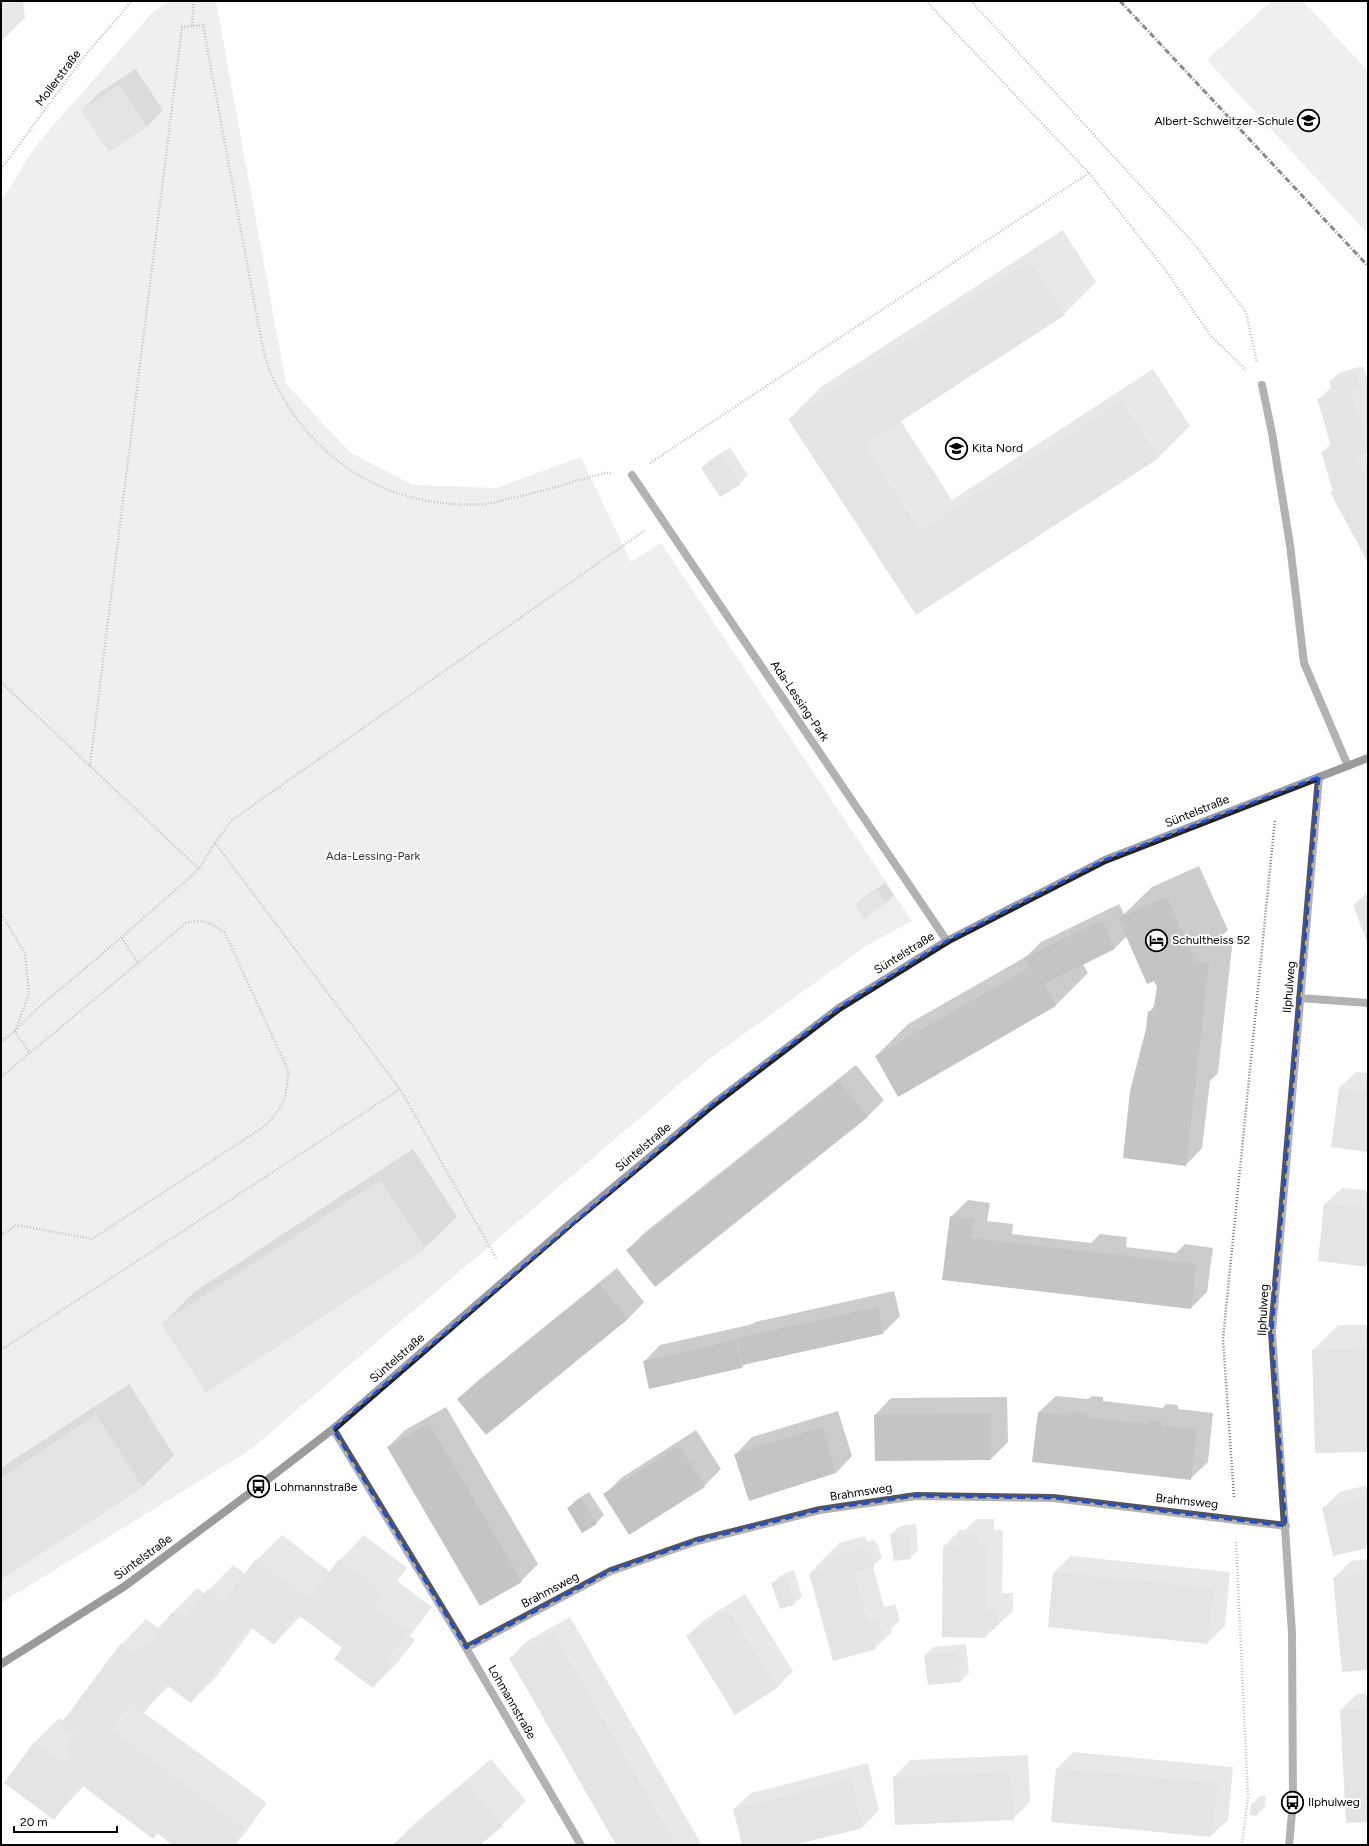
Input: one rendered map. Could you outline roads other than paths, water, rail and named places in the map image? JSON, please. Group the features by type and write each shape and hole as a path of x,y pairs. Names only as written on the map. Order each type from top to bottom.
{"street":[{"path":"1262,385 1272,433 1290,545 1304,664 1348,766"},
{"name":"Ada-Lessing-Park","path":"632,475 947,941"},
{"name":"Süntelstraße","path":"1,1664 125,1586 333,1429 712,1105 839,1008 947,941 1105,860 1368,758"},
{"name":"Ilphulweg","path":"1289,1845 1293,1802 1292,1633 1272,1332 1318,777"},
{"path":"1300,998 1368,1003"},
{"name":"Lohmannstraße","path":"333,1429 466,1648 581,1845"},
{"name":"Brahmsweg","path":"466,1648 611,1571 697,1541 820,1510 916,1496 1046,1498 1286,1526"}],"railway":[{"path":"1120,1 1368,266"}],"place":[{"name":"Albert-Schweitzer-Schule","path":"1309,121"},
{"name":"Kita Nord","path":"956,448"},
{"name":"Schultheiss 52","path":"1157,940"},
{"name":"Lohmannstraße","path":"258,1487"},
{"name":"Ilphulweg","path":"1293,1802"}]}
